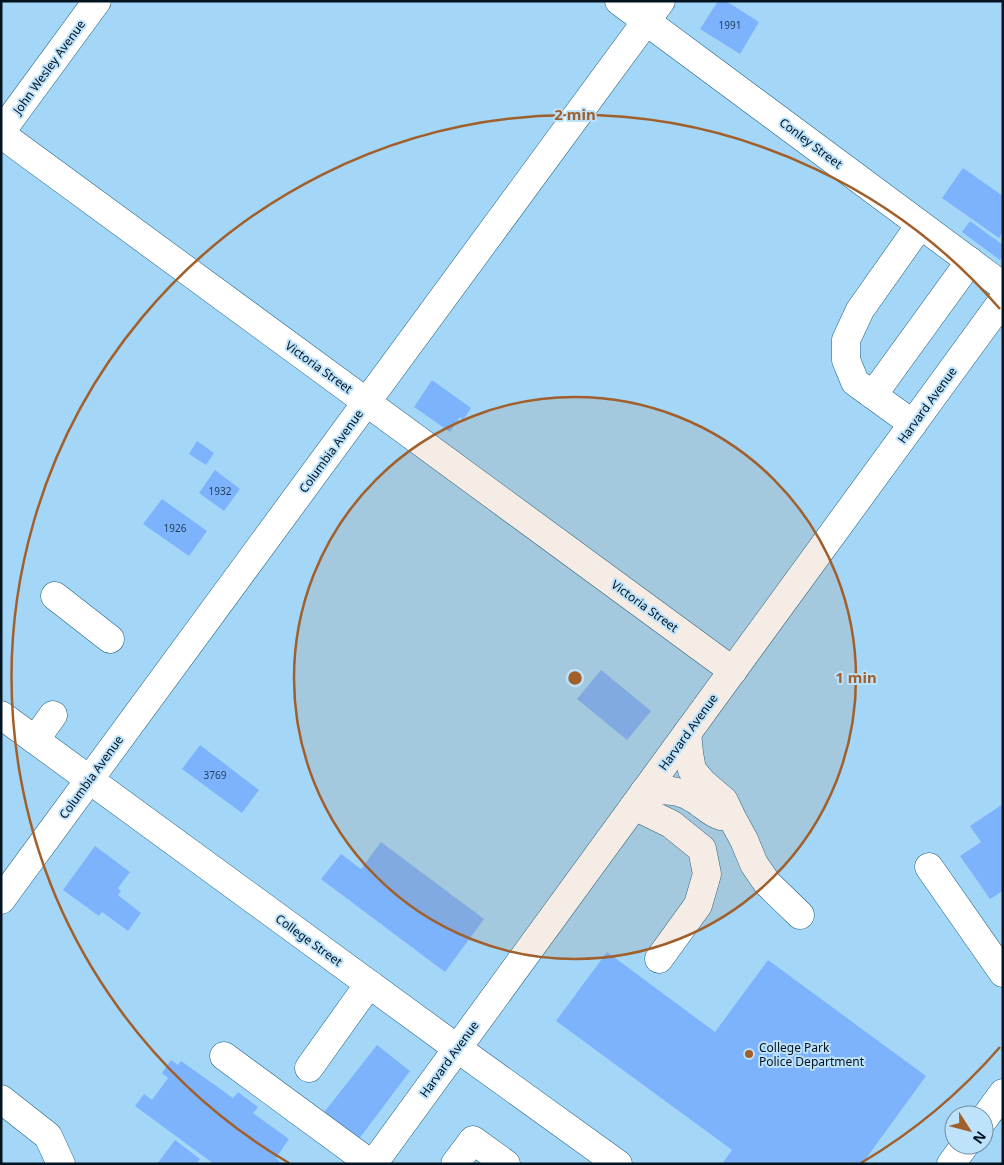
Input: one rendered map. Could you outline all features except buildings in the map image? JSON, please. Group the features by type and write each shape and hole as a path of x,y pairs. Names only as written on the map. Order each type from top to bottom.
{"street":[{"name":"John Wesley Avenue","path":"1,133 97,1"},
{"name":"Conley Street","path":"619,1 653,11 920,225 1003,286"},
{"name":"Columbia Avenue","path":"1,900 653,11"},
{"name":"Victoria Street","path":"1,133 733,670"},
{"path":"913,424 855,382 846,360 846,340 860,310 920,225"},
{"path":"873,395 970,261"},
{"name":"Harvard Avenue","path":"372,1164 1003,300"},
{"path":"55,596 110,639"},
{"name":"College Street","path":"1,715 618,1164"},
{"path":"35,740 53,715"},
{"path":"687,733 692,770 724,800 754,864 767,883 800,915"},
{"path":"659,959 698,905 707,874 702,849 639,799 658,790 682,792 694,798 715,814 732,818"},
{"path":"929,866 1003,973"},
{"path":"309,1068 369,984"},
{"path":"224,1056 372,1164"},
{"path":"994,1105 1003,1093"},
{"path":"1,1099 48,1136 61,1164"},
{"path":"455,1164 473,1140 506,1164"}],"place":[{"name":"College Park Police Department","path":"749,1054"}]}
